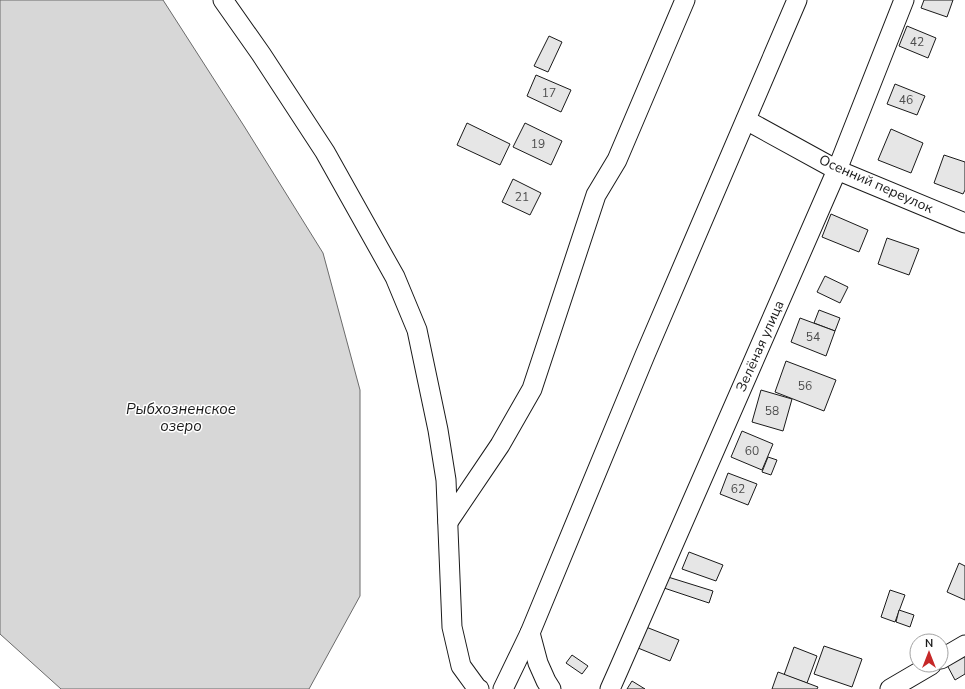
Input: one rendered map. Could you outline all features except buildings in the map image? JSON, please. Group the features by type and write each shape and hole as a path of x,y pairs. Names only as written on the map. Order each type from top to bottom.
{"street":[{"path":"223,0 261,54 325,152 395,277 417,330 438,430 446,480 452,627 460,666 479,689"},
{"path":"448,522 500,445 532,389 596,195 617,160 686,0"},
{"path":"503,689 530,633 642,362 797,0"},
{"name":"Зелёная улица","path":"610,689 837,170 904,0"},
{"name":"Осенний переулок","path":"746,120 837,170 965,223"},
{"path":"530,633 538,663 551,689"},
{"path":"949,654 965,645"},
{"path":"890,689 917,673"}],"water":[{"name":"Рыбхозненское озеро","path":"0,0 163,0 323,253 360,390 360,596 309,689 61,689 0,634"}]}
